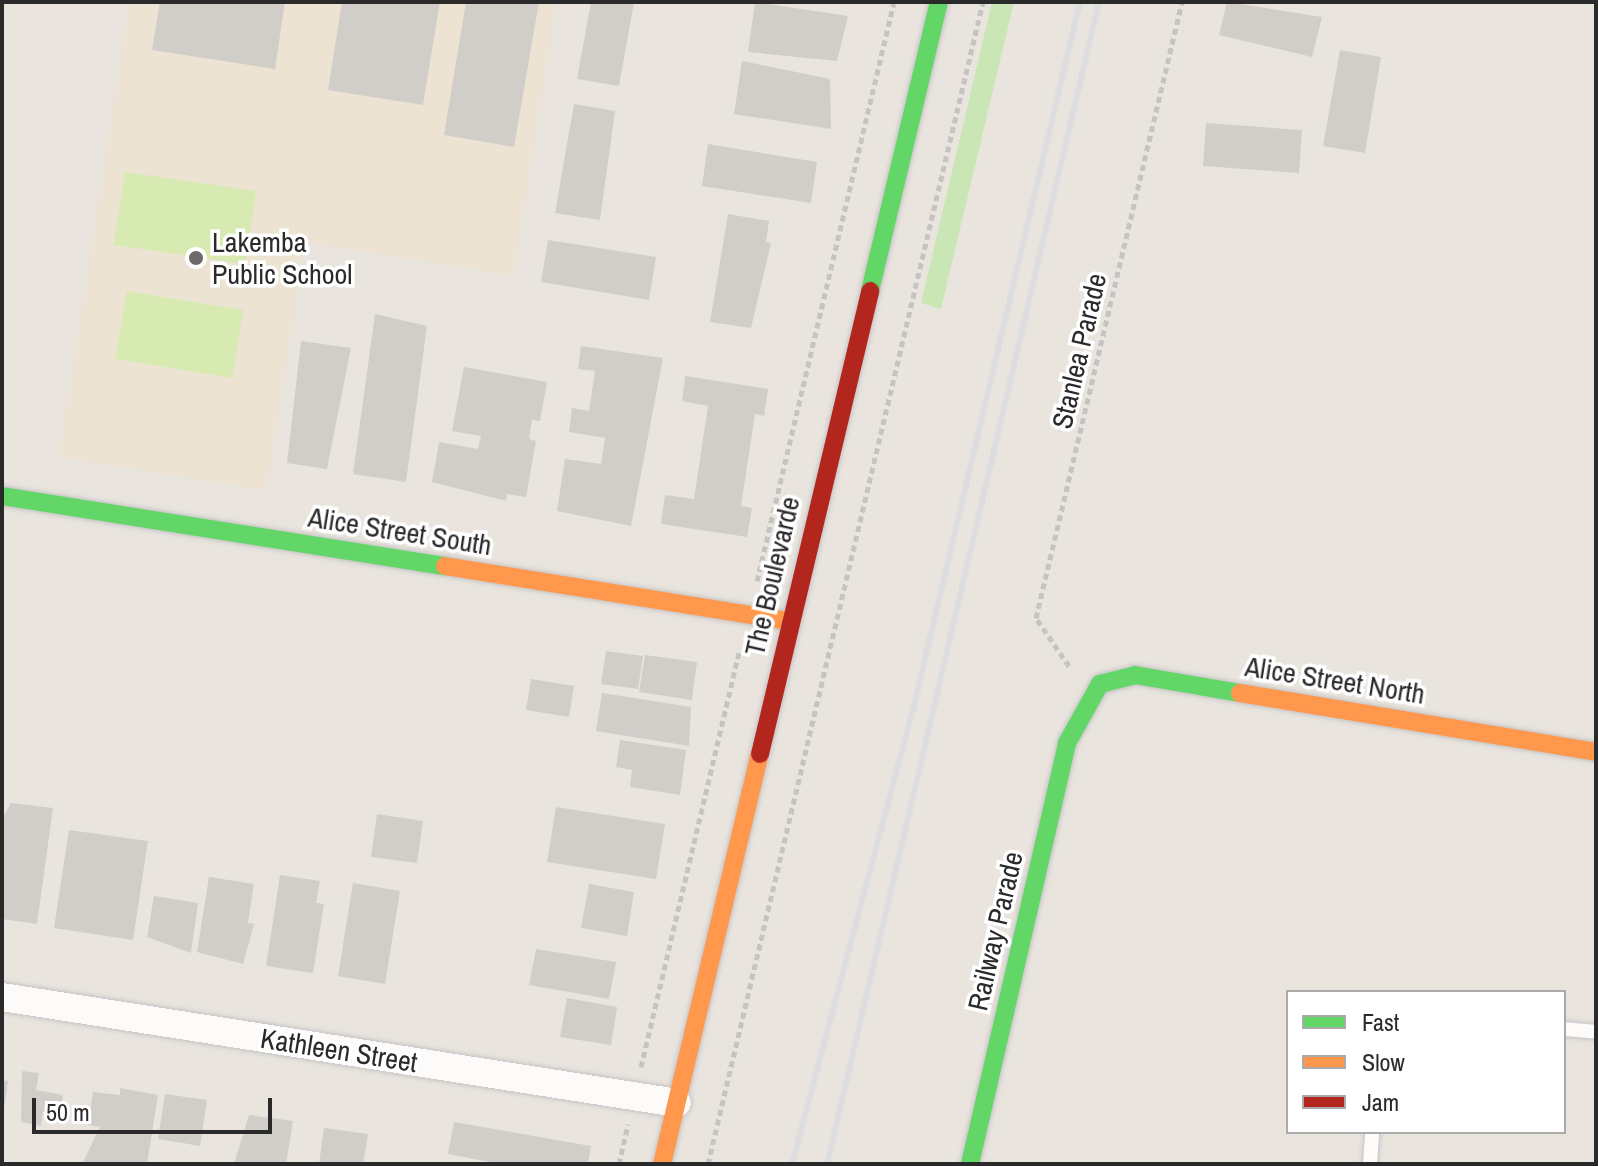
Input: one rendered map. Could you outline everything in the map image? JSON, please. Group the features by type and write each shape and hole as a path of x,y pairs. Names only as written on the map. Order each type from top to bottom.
{"street":[{"name":"The Boulevarde","path":"662,1164 939,2"},
{"name":"Alice Street South","path":"2,496 790,621"},
{"name":"Alice Street North","path":"1078,712 1100,684 1135,675 1596,752"},
{"name":"Railway Parade","path":"970,1164 1078,712"},
{"name":"Kathleen Street","path":"2,997 677,1103"}],"lane":[{"path":"1566,1029 1596,1032"},
{"path":"1370,1164 1372,1134"}],"path":[{"path":"708,1164 983,2"},
{"name":"Stanlea Parade","path":"1090,696 1036,618 1182,2"}],"shaded area":[{"name":"Lakemba Public School","path":"130,2 556,2 513,275 305,242 266,490 59,457"}],"green space":[{"path":"992,2 1014,2 941,309 921,303"},
{"path":"125,172 256,191 245,264 114,245"},
{"path":"127,291 243,310 232,378 115,359"}],"building":[{"path":"160,2 285,2 275,69 152,50"},
{"path":"342,2 440,2 423,105 328,90"},
{"path":"466,2 539,2 514,147 444,135"},
{"path":"591,2 634,2 619,86 577,79"},
{"path":"755,2 848,16 837,61 748,52"},
{"path":"1227,2 1322,17 1312,57 1219,35"},
{"path":"1340,50 1381,57 1365,153 1323,146"},
{"path":"742,61 830,79 831,129 734,114"},
{"path":"574,104 615,111 600,220 555,213"},
{"path":"1206,123 1302,130 1299,173 1203,166"},
{"path":"708,144 817,162 811,203 702,186"},
{"path":"728,214 769,221 766,242 771,243 751,328 710,322"},
{"path":"548,240 656,257 649,300 541,282"},
{"path":"375,314 427,326 406,482 353,474"},
{"path":"301,341 351,348 327,469 287,463"},
{"path":"581,346 663,358 631,526 557,511 565,459 601,464 605,438 569,432 572,408 589,411 595,371 578,369"},
{"path":"464,367 547,382 540,421 532,420 529,439 536,441 526,497 507,494 506,501 432,482 439,442 478,449 481,436 452,431"},
{"path":"685,376 768,389 764,416 755,414 741,506 752,508 747,537 661,524 665,495 694,499 708,406 682,401"},
{"path":"606,651 643,656 638,689 601,684"},
{"path":"645,655 697,662 692,700 639,692"},
{"path":"531,679 574,686 569,717 526,710"},
{"path":"602,693 691,707 689,746 596,731"},
{"path":"620,740 686,750 680,795 630,787 632,770 616,767"},
{"path":"11,803 53,808 37,924 2,919 2,819"},
{"path":"556,807 665,824 656,879 547,862"},
{"path":"377,814 423,821 417,863 371,857"},
{"path":"69,830 148,841 133,940 54,928"},
{"path":"280,875 320,881 316,903 324,904 313,973 266,966"},
{"path":"209,877 254,884 248,923 254,924 243,964 197,952"},
{"path":"353,883 400,891 385,984 338,976"},
{"path":"589,884 634,892 627,936 581,928"},
{"path":"154,896 198,903 191,953 147,937"},
{"path":"536,949 616,962 609,999 529,985"},
{"path":"567,998 617,1007 611,1045 560,1037"},
{"path":"22,1071 39,1073 36,1090 63,1095 60,1115 43,1112 41,1126 21,1122"},
{"path":"2,1080 8,1081 4,1109 2,1109"},
{"path":"120,1088 158,1095 147,1164 82,1164 100,1127 88,1125 93,1092 120,1095"},
{"path":"165,1094 207,1100 200,1146 158,1139"},
{"path":"249,1115 293,1121 286,1164 234,1164"},
{"path":"454,1122 591,1146 588,1164 500,1164 448,1154"},
{"path":"324,1128 368,1134 363,1164 319,1164"}],"railway":[{"path":"792,1164 913,710 1080,2"},
{"path":"827,1164 1099,2"}],"traffic: fast":[{"path":"870,291 939,2"},
{"path":"2,496 445,566"},
{"path":"970,1164 1067,743 1100,684 1135,675 1240,693"}],"traffic: slow":[{"path":"445,566 790,621"},
{"path":"1240,693 1596,752"},
{"path":"662,1164 760,754"}],"traffic: jam":[{"path":"760,754 870,291"}],"place":[{"name":"Lakemba Public School","path":"196,258"}]}
